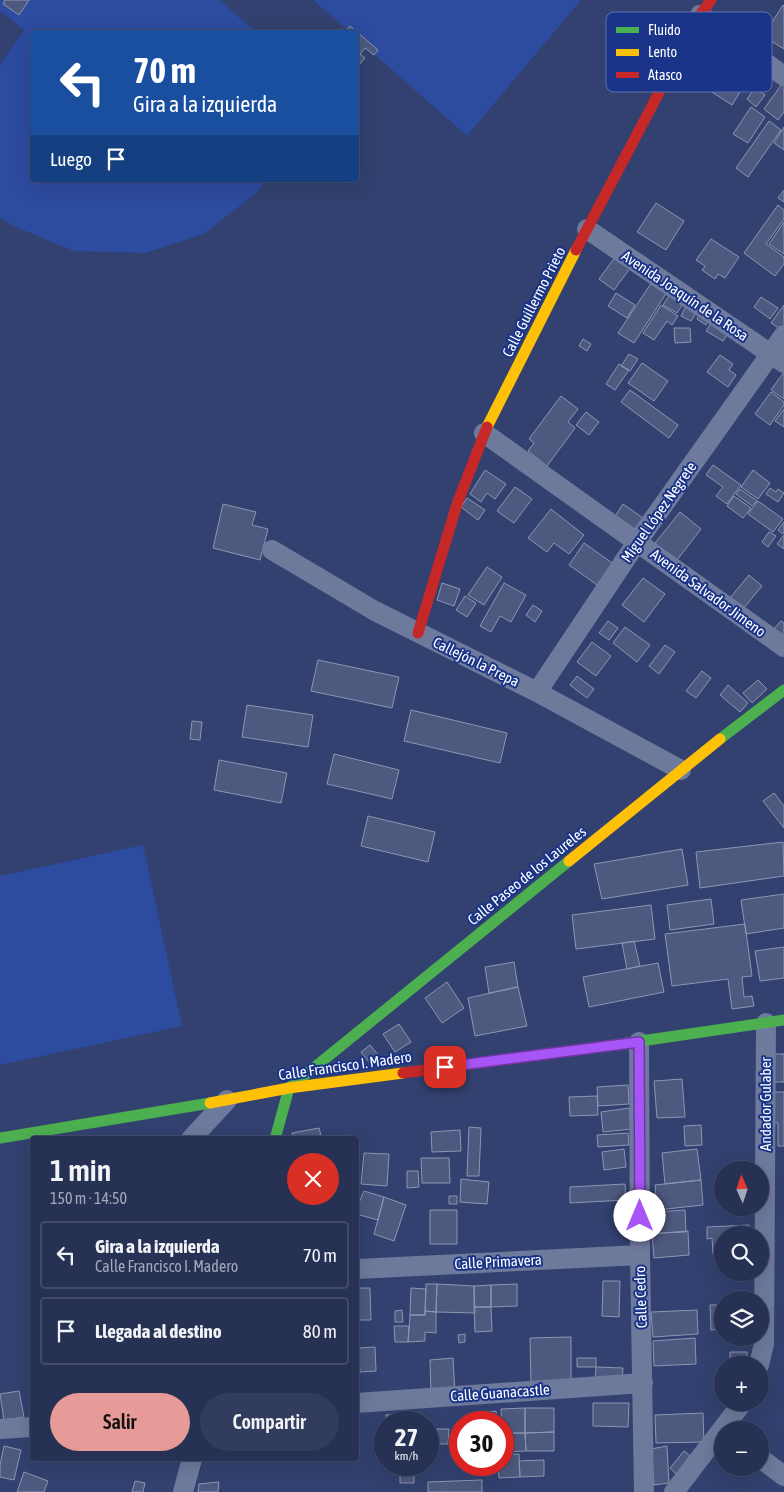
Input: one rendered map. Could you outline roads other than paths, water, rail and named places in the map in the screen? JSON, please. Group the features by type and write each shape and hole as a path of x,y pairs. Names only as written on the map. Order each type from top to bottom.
{"street":[{"path":"772,66 784,76"},
{"name":"Calle Guillermo Prieto","path":"418,633 457,504 484,434 587,230 661,92"},
{"name":"Avenida Joaquín de la Rosa","path":"587,230 777,359"},
{"name":"Miguel López Negrete","path":"537,692 637,542 777,359 784,335"},
{"name":"Avenida Salvador Jimeno","path":"484,434 784,648"},
{"name":"Callejón la Prepa","path":"272,550 375,611 537,692 681,770"},
{"name":"Calle Paseo de los Laureles","path":"289,1088 681,770 784,690"},
{"name":"Calle Francisco I. Madero","path":"0,1138 289,1088 639,1042 775,1021"},
{"name":"Andador Gulaber","path":"761,1356 764,1344 775,1021"},
{"name":"Calle Cedro","path":"639,1042 644,1492"},
{"path":"276,1136 289,1088"},
{"path":"194,1136 227,1100"},
{"name":"Calle Primavera","path":"359,1269 640,1255"},
{"name":"Calle Guanacastle","path":"359,1403 643,1383"},
{"path":"674,1492 735,1411"},
{"path":"0,1430 30,1427"},
{"path":"183,1492 191,1461"},
{"path":"769,1465 784,1476"}]}
